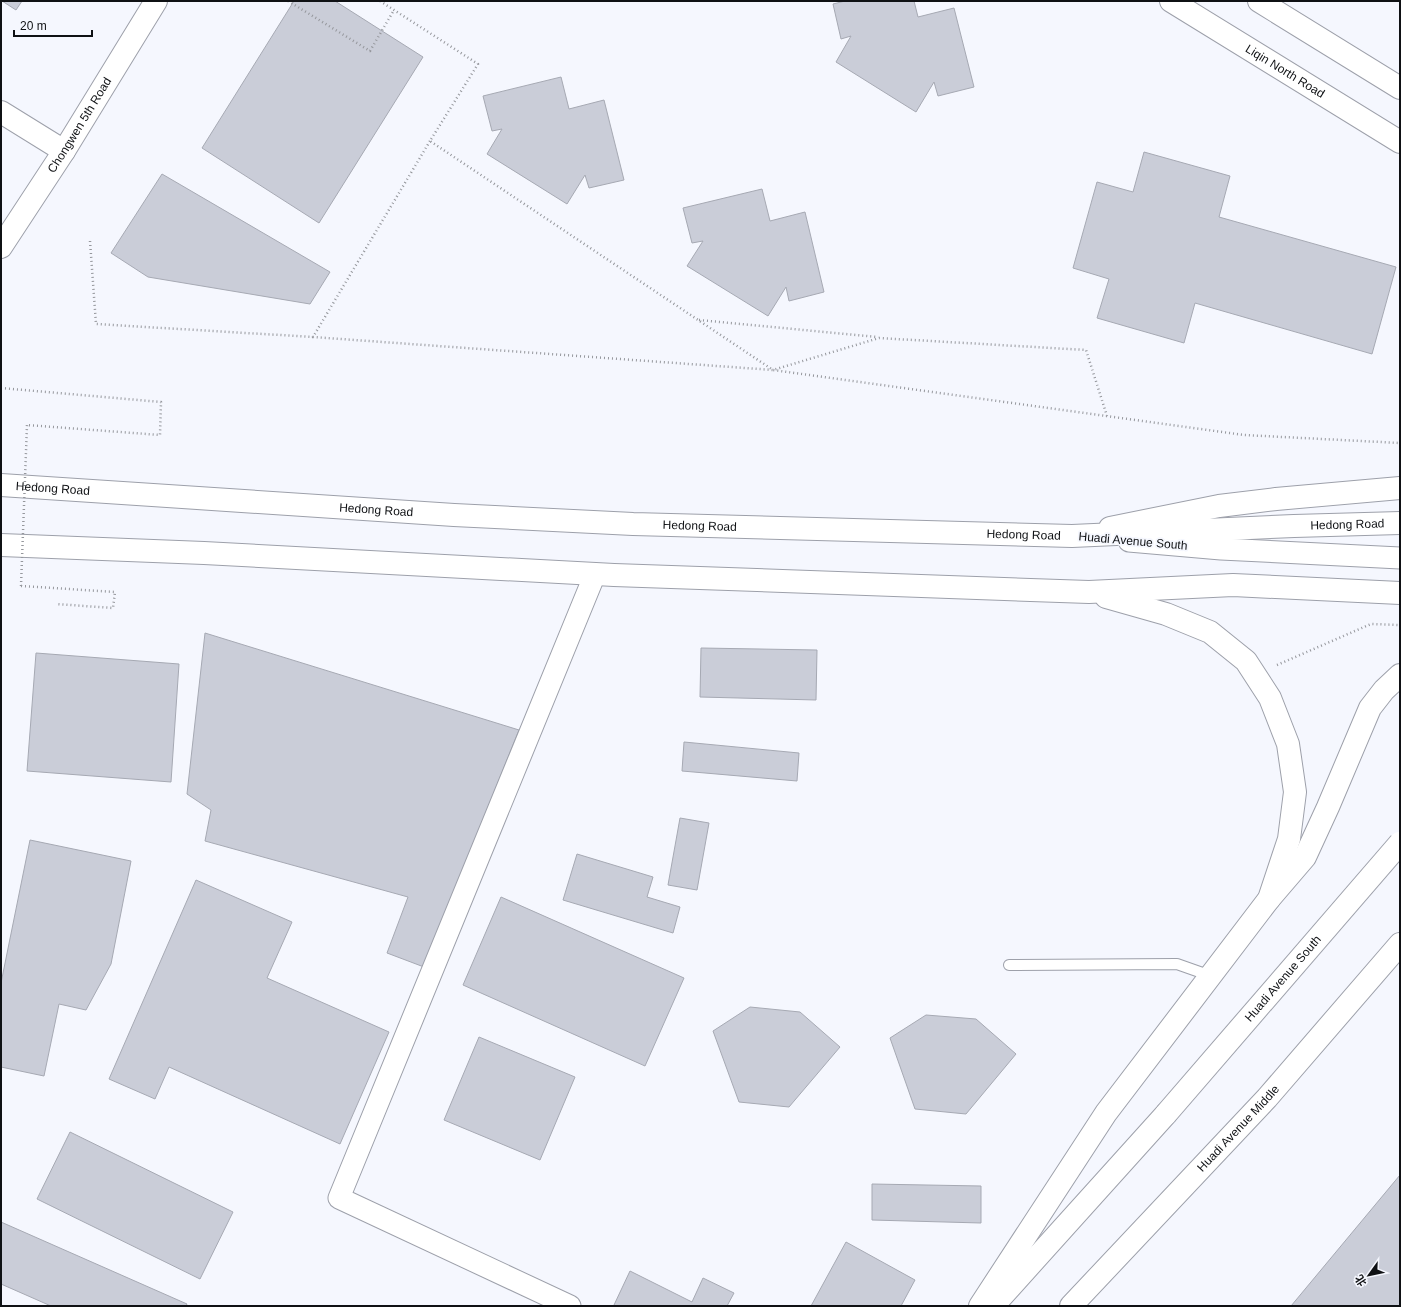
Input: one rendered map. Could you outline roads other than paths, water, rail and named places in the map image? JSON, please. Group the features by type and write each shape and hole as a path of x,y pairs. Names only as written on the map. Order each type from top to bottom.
{"main road":[{"name":"Chongwen 5th Road","path":"1,247 64,151 156,1"},
{"name":"Liqin North Road","path":"1171,1 1400,142"},
{"path":"1259,1 1400,88"},
{"path":"1,112 64,151"},
{"name":"Hedong Road","path":"1,485 540,520 633,524 1072,536 1294,526 1400,523"},
{"name":"Huadi Avenue South","path":"1072,536 1219,506 1276,499 1400,488"},
{"path":"1,545 204,552 595,574 1089,592 1233,585 1400,593"},
{"path":"1089,592 1166,614 1210,632 1246,661 1270,698 1288,744 1295,792 1289,839 1269,899"},
{"path":"980,1306 1106,1113 1269,899 1305,856 1328,807 1370,708 1384,690 1400,675"},
{"name":"Huadi Avenue South","path":"993,1306 1166,1114 1400,843"},
{"name":"Huadi Avenue Middle","path":"1071,1306 1267,1098 1398,946"}],"street":[{"name":"Huadi Avenue South","path":"1072,536 1221,548 1400,558"},
{"path":"570,1306 339,1198 595,574"}],"lane":[{"path":"1009,965 1177,964 1211,976"}]}
